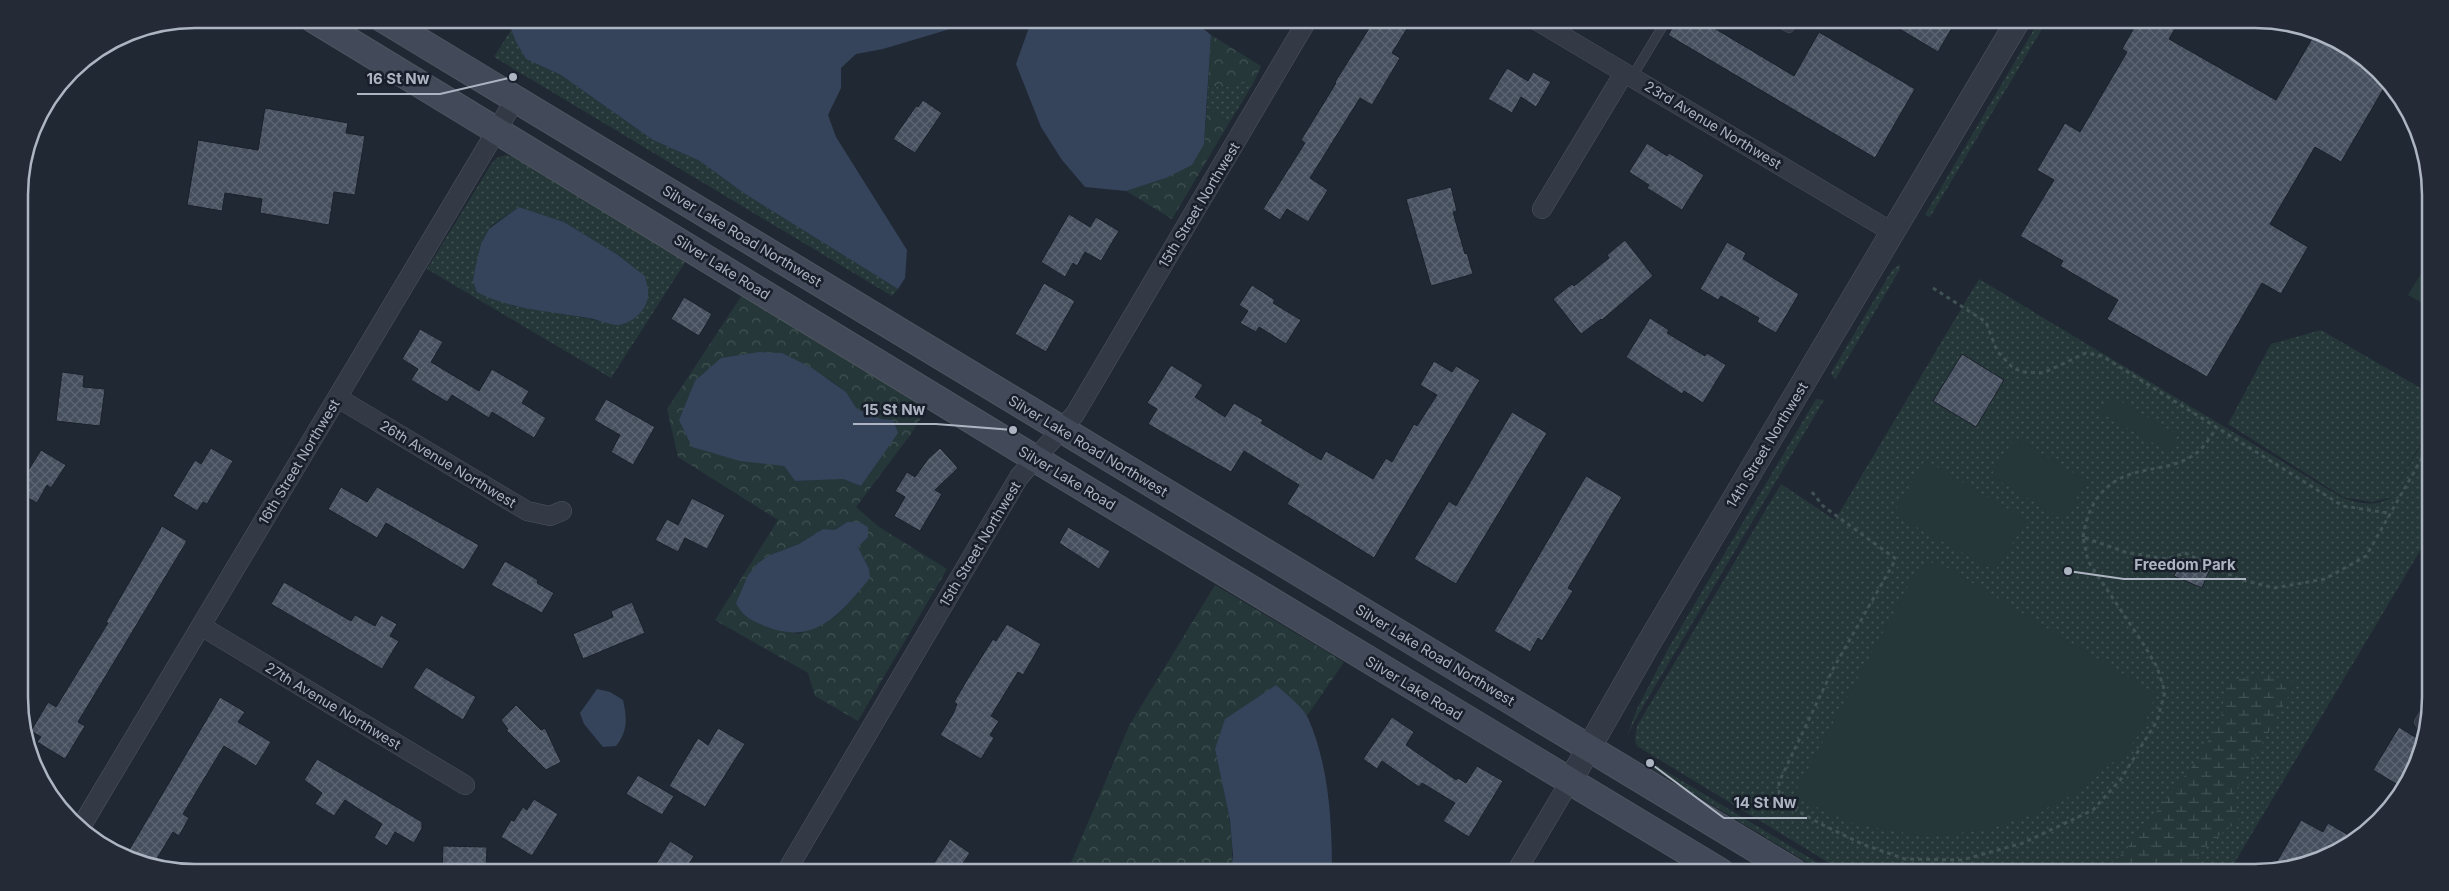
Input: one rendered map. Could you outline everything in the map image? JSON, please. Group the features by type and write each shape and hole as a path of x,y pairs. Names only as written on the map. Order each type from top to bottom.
{"main road":[{"name":"Silver Lake Road","path":"329,28 1034,458 1706,863"},
{"name":"Silver Lake Road Northwest","path":"398,28 1779,863"}],"street":[{"name":"15th Street Northwest","path":"791,864 1019,477 1075,414 1303,28"},
{"name":"23rd Avenue Northwest","path":"1549,28 1892,232"},
{"name":"14th Street Northwest","path":"1521,863 1647,646 2013,28"},
{"path":"1542,209 1628,75"},
{"name":"16th Street Northwest","path":"84,822 516,98"},
{"name":"26th Avenue Northwest","path":"338,398 527,511 550,516 562,511"},
{"name":"27th Avenue Northwest","path":"201,626 465,785"}],"lane":[{"path":"1628,75 1661,28"}],"path":[{"path":"1933,288 1986,322 1997,351 2013,368 2034,374 2043,373 2086,353 2102,356 2343,506 2388,513"},
{"path":"1812,492 1823,506 1896,559 1833,669 1779,782 1778,793 1796,810 1862,844 1905,859 1962,860 2024,843 2093,810 2121,779 2157,721 2165,692 2157,667 2088,561 2083,537 2086,522 2092,506 2111,483 2145,470 2165,467 2195,454 2217,428"},
{"path":"2083,537 2124,552 2166,559 2185,553 2239,579 2274,588 2325,579 2366,556 2382,529 2388,513 2422,457"}],"green space":[{"path":"2035,28 2043,28 1930,217 1925,215"},
{"path":"511,30 526,59 561,75 653,140 700,161 745,194 898,289 892,296 494,57"},
{"path":"1211,35 1261,66 1253,84 1247,82 1222,88 1208,85"},
{"path":"1247,82 1253,84 1229,123 1207,108 1208,85 1222,88"},
{"path":"1207,108 1229,123 1172,219 1126,191 1166,178 1204,144"},
{"path":"506,155 516,157 686,261 611,378 427,269 492,163 497,158","holes":["519,207 564,222 618,255 645,276 618,325 552,311 512,306 481,244 491,226"]},
{"path":"1900,264 1900,269 1835,380 1831,373 1892,270"},
{"path":"2422,272 2422,303 2408,295"},
{"path":"1979,279 2341,497 2353,501 2373,503 2391,497 2372,502 2343,497 2228,424 2271,344 2321,330 2422,389 2422,442 2391,495 2422,444 2422,547 2234,863 1830,863 1637,746 1635,740 1637,726 1781,484 1835,520"},
{"path":"742,295 927,408 911,434 856,507 879,527 947,569 858,721 815,696 808,673 715,620 778,520 678,457 667,409","holes":["782,353 830,380 846,392 857,409 882,419 893,420 877,463 861,486 843,479 795,481 784,466 770,463","847,522 868,537 857,547 869,569 858,593 835,617 799,634 785,630 736,603 748,575 758,563 770,555 799,544 823,529 835,530"]},
{"path":"2110,395 2178,435 2169,452 2101,413"},
{"path":"1816,399 1824,400 1634,722 1627,737 1636,711 1668,649"},
{"path":"2015,437 2087,481 2063,520 1991,476"},
{"path":"1925,460 2027,520 1995,571 1893,514"},
{"path":"1936,561 2156,694 2143,728 2127,751 2072,795 2037,813 1984,830 1927,837 1851,823 1793,796 1917,570"},
{"path":"1215,585 1344,662 1307,716 1276,685 1254,700 1215,749 1230,825 1232,863 1071,864 1129,726"},
{"path":"2269,675 2296,683 2232,798 2242,818 2208,844 2194,863 2112,863 2125,851 2199,758 2222,714 2225,681"},
{"path":"1654,764 1818,863 1808,863 1651,768"}],"water":[{"path":"511,28 951,28 883,49 856,54 841,68 841,88 828,115 836,137 907,250 905,278 898,289 745,194 700,161 653,140 561,75 526,59"},
{"path":"1029,28 1202,28 1211,35 1204,144 1192,165 1166,178 1126,191 1085,187 1062,160 1041,127 1016,64"},
{"path":"519,207 564,222 618,255 645,276 648,288 647,300 638,315 629,322 614,325 592,319 503,303 477,292 473,281 481,244 489,229"},
{"path":"759,352 782,353 812,368 846,392 857,409 882,419 893,420 898,433 861,486 843,479 795,481 784,466 740,461 692,447 679,420 695,381 721,358"},
{"path":"847,522 859,522 868,527 868,537 858,547 869,569 870,578 837,614 813,629 798,632 783,631 765,626 744,615 736,603 748,575 758,563 770,555 799,544 823,529 835,530"},
{"path":"1276,685 1302,709 1308,718 1315,736 1325,774 1330,814 1332,863 1232,863 1230,820 1215,749 1225,719"},
{"path":"597,689 610,692 623,700 626,724 623,735 616,746 603,747 584,724 580,713"}],"building":[{"path":"1369,28 1407,28 1392,53 1400,58 1372,105 1360,98 1310,178 1328,190 1308,222 1287,209 1280,220 1263,209 1305,143 1301,140"},
{"path":"1672,28 1714,28 1794,76 1819,32 1915,89 1875,158 1668,35"},
{"path":"1898,28 1952,28 1938,52"},
{"path":"2134,28 2175,28 2169,39 2276,100 2312,38 2356,62 2373,76 2384,89 2341,162 2315,147 2270,224 2308,247 2281,294 2262,283 2207,377 2107,319 2118,300 2060,266 2063,261 2020,236 2054,180 2037,170 2065,123 2080,132 2127,52 2122,49"},
{"path":"1507,68 1528,81 1533,72 1551,82 1536,107 1521,97 1512,113 1488,99"},
{"path":"923,100 942,113 915,153 893,139 916,106 918,107"},
{"path":"265,108 348,123 346,133 365,136 355,195 334,192 329,225 260,213 262,199 225,193 222,211 187,205 198,140 258,150"},
{"path":"1647,143 1667,156 1669,153 1704,175 1682,210 1647,188 1649,185 1629,172"},
{"path":"1451,187 1457,211 1453,212 1473,274 1431,286 1406,199"},
{"path":"1069,214 1090,227 1096,217 1119,231 1101,261 1085,252 1077,266 1073,263 1065,277 1041,262"},
{"path":"1625,240 1653,276 1602,320 1581,334 1553,299 1572,284 1574,286 1609,258 1607,255"},
{"path":"1727,242 1746,253 1743,259 1799,294 1776,333 1757,322 1759,318 1721,296 1718,300 1700,289"},
{"path":"1044,283 1075,301 1046,352 1015,334"},
{"path":"1252,285 1275,300 1273,303 1301,320 1286,344 1259,327 1256,332 1240,323 1248,311 1239,305"},
{"path":"684,297 712,314 699,336 671,319"},
{"path":"1650,318 1669,330 1667,333 1705,356 1707,353 1726,365 1703,403 1684,391 1682,394 1626,357"},
{"path":"420,329 443,342 431,362 479,391 492,369 529,391 522,403 546,418 534,438 492,412 489,418 452,395 447,402 411,380 418,369 402,359"},
{"path":"1962,354 2004,380 1976,427 1933,401"},
{"path":"1434,361 1452,372 1456,366 1480,380 1374,558 1287,504 1299,485 1244,451 1231,472 1148,424 1157,409 1147,403 1171,365 1203,385 1195,397 1225,417 1234,403 1263,420 1261,423 1321,460 1326,451 1373,479 1386,458 1392,462 1414,424 1417,426 1437,395 1420,385"},
{"path":"62,372 84,375 83,387 105,389 100,426 56,421"},
{"path":"606,399 655,427 633,465 611,452 620,435 594,420"},
{"path":"1512,412 1547,433 1456,584 1414,559 1449,501 1456,506"},
{"path":"211,448 233,461 207,504 203,502 197,511 173,496 195,460 201,464"},
{"path":"940,448 958,468 935,490 942,494 920,531 894,516 905,497 895,491 907,472 915,477 928,459"},
{"path":"41,450 66,465 51,488 47,485 37,503 28,498 28,471"},
{"path":"1586,476 1622,497 1568,588 1573,591 1542,641 1538,638 1530,652 1494,631"},
{"path":"341,487 367,502 377,487 479,545 464,570 386,523 377,538 328,509"},
{"path":"692,498 725,515 707,549 685,538 678,552 655,540 667,519 678,525"},
{"path":"162,526 187,541 78,722 85,726 65,759 37,742 41,737 31,730 48,702 56,707 108,623 106,622"},
{"path":"1068,527 1110,551 1099,569 1059,543"},
{"path":"2182,557 2210,569 2202,588 2174,576"},
{"path":"505,561 538,580 537,583 554,593 542,613 491,585"},
{"path":"284,582 351,621 355,615 375,626 381,615 397,624 390,636 399,641 382,669 271,604"},
{"path":"632,602 645,633 583,659 573,634 613,617 611,611"},
{"path":"1007,624 1041,644 1023,675 1018,672 991,716 999,721 990,735 994,738 981,759 940,735 953,714 957,704 954,702 970,675 993,639 996,641"},
{"path":"426,667 476,697 463,720 413,688"},
{"path":"220,697 245,712 238,722 271,742 256,766 224,746 183,814 189,818 179,836 173,832 157,859 129,850"},
{"path":"516,705 541,730 545,728 561,762 546,770 506,730 508,729 501,720"},
{"path":"1392,717 1414,732 1406,745 1456,780 1458,778 1466,783 1477,766 1503,781 1469,837 1443,821 1455,803 1422,783 1419,787 1382,761 1377,769 1363,759"},
{"path":"2399,727 2416,738 2409,760 2396,784 2373,770"},
{"path":"718,728 745,744 705,807 669,786 698,738 708,745"},
{"path":"317,759 422,822 422,828 414,843 395,832 387,846 374,838 382,824 345,800 334,816 315,804 322,793 304,780"},
{"path":"638,775 674,796 662,815 626,794"},
{"path":"534,799 558,814 532,856 501,837 511,820 514,821 523,807 527,810"},
{"path":"2301,820 2323,832 2328,823 2348,835 2308,855 2277,861"},
{"path":"950,839 970,853 963,864 934,864"},
{"path":"670,841 694,856 689,864 656,864"},
{"path":"443,846 487,847 486,864 442,864"}],"place":[{"name":"16 St Nw","path":"513,77"},
{"name":"15 St Nw","path":"1013,430"},
{"name":"Freedom Park","path":"2068,571"},
{"name":"14 St Nw","path":"1650,763"}]}
